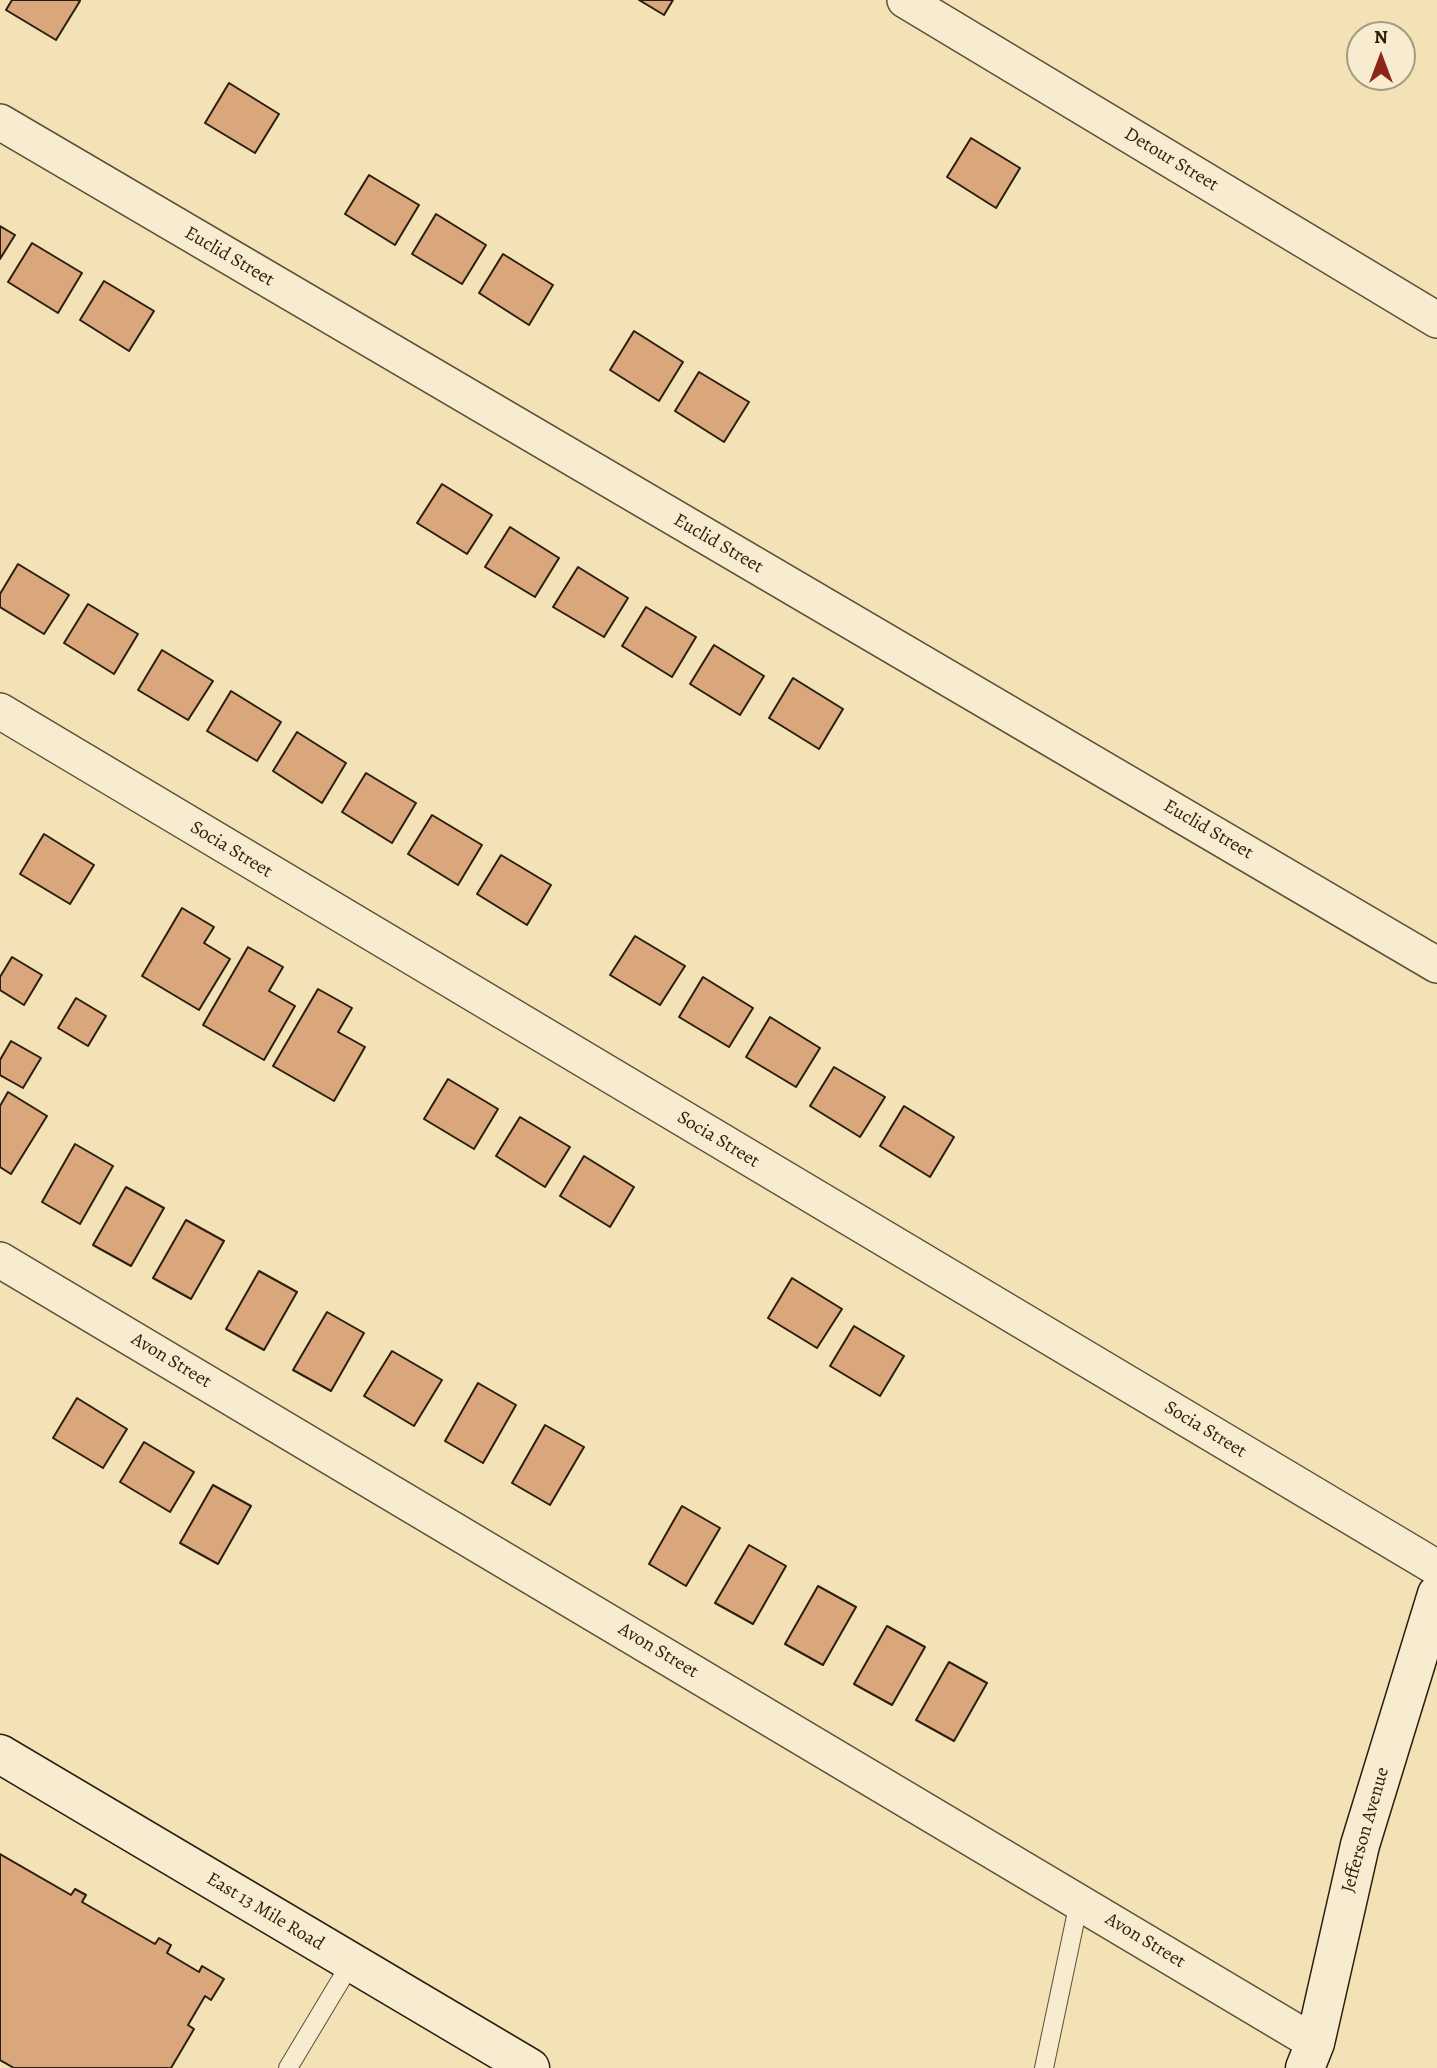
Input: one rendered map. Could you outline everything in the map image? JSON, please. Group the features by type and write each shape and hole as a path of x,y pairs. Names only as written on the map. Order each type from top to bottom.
{"main road":[{"name":"Jefferson Avenue","path":"1310,2055 1360,1845 1437,1594"},
{"name":"East 13 Mile Road","path":"0,1754 530,2068"}],"street":[{"name":"Detour Street","path":"905,0 1437,320"},
{"name":"Euclid Street","path":"0,122 1437,965"},
{"name":"Socia Street","path":"0,711 1437,1568"},
{"name":"Avon Street","path":"0,1260 1079,1902 1310,2055"}],"lane":[{"path":"1045,2068 1079,1902"},
{"path":"288,2068 351,1963"}],"building":[{"path":"12,0 80,1 56,40 6,10"},
{"path":"639,0 673,0 664,15"},
{"path":"229,83 279,114 255,153 205,123"},
{"path":"971,138 1020,168 996,208 947,177"},
{"path":"369,175 419,205 395,245 345,214"},
{"path":"436,214 486,245 462,284 412,254"},
{"path":"0,226 15,235 0,259"},
{"path":"32,243 82,273 58,313 8,282"},
{"path":"503,254 553,285 529,325 479,293"},
{"path":"104,281 154,311 129,351 80,320"},
{"path":"634,331 683,362 659,401 610,370"},
{"path":"699,372 749,402 724,442 675,411"},
{"path":"442,484 492,515 467,554 417,523"},
{"path":"510,527 559,558 535,597 485,567"},
{"path":"18,564 69,595 44,634 0,607 0,594"},
{"path":"578,567 628,598 604,637 553,607"},
{"path":"88,604 138,634 114,674 64,643"},
{"path":"646,607 696,637 672,677 622,646"},
{"path":"714,645 764,676 740,715 690,684"},
{"path":"162,650 213,681 188,720 138,690"},
{"path":"793,678 843,709 819,749 769,718"},
{"path":"231,691 281,722 257,761 207,731"},
{"path":"297,732 346,763 322,803 273,771"},
{"path":"366,773 416,803 392,843 342,812"},
{"path":"432,815 482,845 458,885 408,854"},
{"path":"44,834 94,865 70,904 20,874"},
{"path":"501,855 551,885 527,925 477,894"},
{"path":"182,908 214,927 204,943 230,959 199,1010 142,976"},
{"path":"635,936 685,966 660,1005 610,975"},
{"path":"248,947 283,967 269,991 295,1006 264,1060 203,1025"},
{"path":"12,957 42,975 24,1005 0,990 0,977"},
{"path":"703,977 753,1008 729,1047 679,1017"},
{"path":"318,989 352,1008 338,1032 365,1047 334,1101 273,1066"},
{"path":"76,998 106,1016 88,1046 58,1028"},
{"path":"770,1017 820,1048 796,1087 746,1057"},
{"path":"11,1041 41,1058 23,1088 0,1075 0,1060"},
{"path":"834,1067 885,1097 860,1137 810,1106"},
{"path":"448,1079 498,1109 474,1149 424,1119"},
{"path":"8,1092 47,1116 11,1174 0,1167 0,1106"},
{"path":"904,1106 954,1137 930,1177 880,1146"},
{"path":"520,1117 570,1147 545,1187 496,1156"},
{"path":"75,1144 113,1166 80,1224 42,1202"},
{"path":"584,1156 634,1187 610,1227 560,1196"},
{"path":"126,1187 164,1208 131,1266 93,1245"},
{"path":"186,1220 224,1241 191,1299 153,1278"},
{"path":"259,1271 297,1292 264,1350 226,1329"},
{"path":"792,1278 842,1309 817,1348 768,1318"},
{"path":"327,1312 364,1333 331,1391 293,1370"},
{"path":"854,1326 904,1356 880,1396 830,1366"},
{"path":"392,1351 442,1380 414,1426 364,1396"},
{"path":"478,1383 516,1405 483,1463 445,1441"},
{"path":"77,1398 127,1429 103,1468 53,1438"},
{"path":"545,1425 584,1447 550,1505 512,1483"},
{"path":"144,1442 194,1472 170,1512 120,1482"},
{"path":"213,1485 251,1506 218,1564 180,1543"},
{"path":"682,1506 720,1528 686,1586 649,1564"},
{"path":"749,1545 786,1566 753,1624 715,1603"},
{"path":"818,1586 856,1607 823,1665 785,1644"},
{"path":"887,1626 925,1647 892,1705 854,1684"},
{"path":"949,1662 987,1683 954,1741 916,1720"},
{"path":"0,1854 71,1895 75,1889 86,1895 82,1902 155,1944 159,1938 171,1945 167,1953 199,1972 202,1966 224,1979 211,2000 205,1996 188,2025 194,2029 171,2068 14,2068 0,2060"}]}
